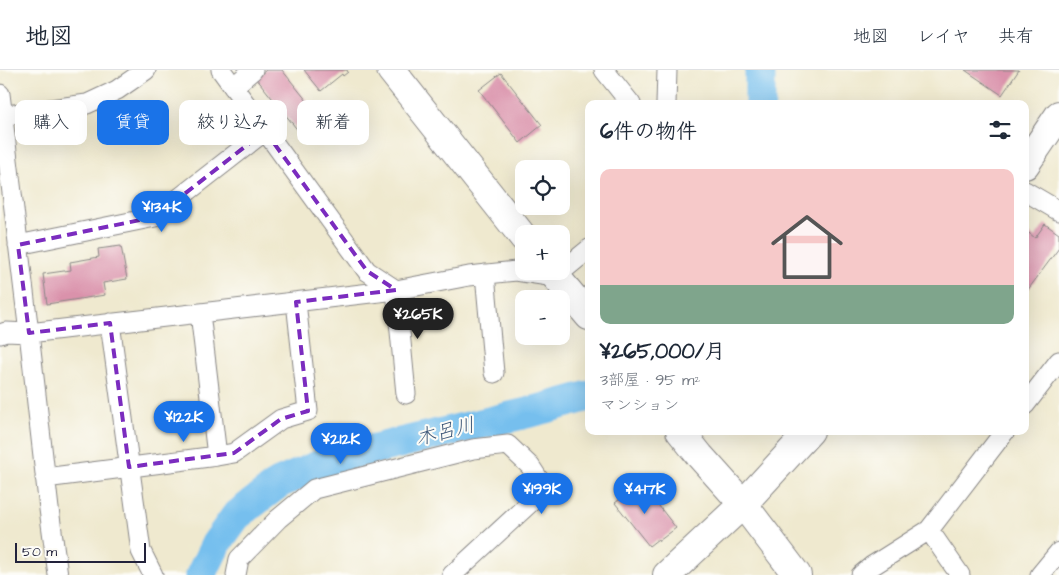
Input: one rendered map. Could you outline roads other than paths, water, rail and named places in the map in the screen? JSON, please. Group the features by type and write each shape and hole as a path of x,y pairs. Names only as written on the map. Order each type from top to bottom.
{"street":[{"path":"1,116 87,104 117,90 146,70"},
{"path":"221,70 243,100"},
{"path":"233,86 253,70"},
{"path":"391,70 515,227"},
{"path":"604,70 628,100"},
{"path":"666,100 667,70"},
{"path":"0,94 1,116 58,575"},
{"path":"1029,159 1059,115"},
{"path":"18,245 155,217 247,145"},
{"path":"275,145 367,271 396,290"},
{"path":"1029,192 1059,211"},
{"path":"570,262 585,252"},
{"path":"0,334 6,332 29,333 396,290 469,276 515,270"},
{"path":"484,274 494,373"},
{"path":"558,280 585,311"},
{"path":"396,290 406,394"},
{"path":"45,478 234,453 281,419 308,411 296,302"},
{"path":"200,313 217,456"},
{"path":"110,323 141,551 154,575"},
{"path":"1029,400 1059,361"},
{"path":"683,435 743,504 797,575"},
{"path":"667,575 743,504 806,435"},
{"path":"861,575 929,530 1002,435"},
{"path":"236,575 239,560 278,519 314,489 472,449 508,445 530,466 545,489 452,575"},
{"path":"929,530 960,575"},
{"path":"1040,575 1059,552"}],"waterway":[{"name":"木呂川","path":"760,70 760,100"},
{"name":"木呂川","path":"201,575 216,544 236,516 279,483 336,458 531,412 585,397"}]}
